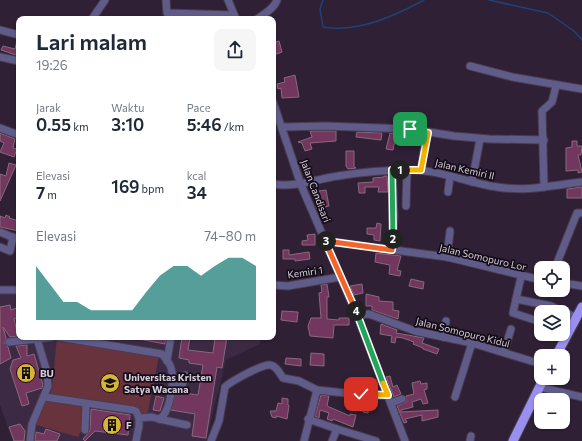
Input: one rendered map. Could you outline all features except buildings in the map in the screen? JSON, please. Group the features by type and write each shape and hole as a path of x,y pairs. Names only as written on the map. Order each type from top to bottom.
{"main road":[{"path":"570,326 577,318 582,307"},
{"path":"513,441 540,385"}],"street":[{"path":"93,16 105,0"},
{"path":"166,0 167,13 218,16"},
{"path":"228,0 235,16"},
{"path":"261,16 276,4 277,0"},
{"path":"0,30 16,34"},
{"path":"0,57 16,60"},
{"path":"470,66 556,86 582,89"},
{"path":"544,187 544,140 542,111 552,102 556,86"},
{"name":"Jalan Candisari","path":"276,110 301,185 357,314 405,441"},
{"path":"282,127 325,126 402,128 428,133 480,139 544,140"},
{"path":"0,128 16,134"},
{"path":"421,170 428,133"},
{"path":"472,182 480,139"},
{"path":"392,170 394,216 392,250"},
{"name":"Jalan Kemiri II","path":"276,184 286,186 301,185 315,180 338,176 392,170 421,170 510,189 544,187 582,182"},
{"path":"406,206 407,170"},
{"path":"448,192 450,176"},
{"path":"558,261 577,213 582,213"},
{"path":"447,257 450,231"},
{"path":"0,232 16,239 10,251 0,247"},
{"name":"Jalan Somopuro Lor","path":"325,241 447,257 521,277 534,279"},
{"name":"Kemiri 1","path":"276,285 288,286 340,277"},
{"path":"521,277 513,313 534,320"},
{"path":"570,284 582,286"},
{"path":"0,290 16,290"},
{"path":"516,299 551,306 577,318"},
{"name":"Jalan Somopuro Kidul","path":"357,314 370,314 415,331 472,343 534,362"},
{"path":"443,337 446,321"},
{"path":"504,352 511,329"},
{"path":"9,342 28,340"},
{"path":"30,441 32,424 45,397 48,386 47,372 37,340"},
{"path":"78,340 162,354 171,368 172,386 164,414 158,419"},
{"path":"167,361 171,340"},
{"path":"455,397 472,343"},
{"path":"211,441 219,421 225,388 265,365 272,365 283,378 299,381 316,390 374,396 388,395"},
{"path":"172,386 182,386 185,375"},
{"path":"549,385 582,397"},
{"path":"304,441 316,390"},
{"path":"45,397 136,411 139,418 136,441"},
{"path":"391,403 402,399"},
{"path":"84,430 86,404"},
{"path":"139,418 152,416 158,419 187,425"},
{"path":"308,419 376,441"},
{"path":"332,441 337,429"}],"shaded area":[{"name":"Universitas Kristen Satya Wacana","path":"0,292 16,292 16,340 261,340 260,344 226,360 206,441 13,441 0,405"},
{"path":"57,340 73,340 159,356 147,416 134,415 133,409 86,402 82,429 78,437 33,424 52,389"}],"waterway":[{"path":"323,0 320,9 323,27 336,28 349,28 375,22 424,0"},
{"path":"489,0 548,13 574,31 582,40"}],"place":[{"name":"BU","path":"26,373"},
{"name":"Universitas Kristen Satya Wacana","path":"110,383"},
{"name":"F","path":"112,425"}],"route":[{"path":"361,394 374,396 388,395 357,314 325,241 392,250 394,216 392,170 421,170 428,133 410,129"}]}
